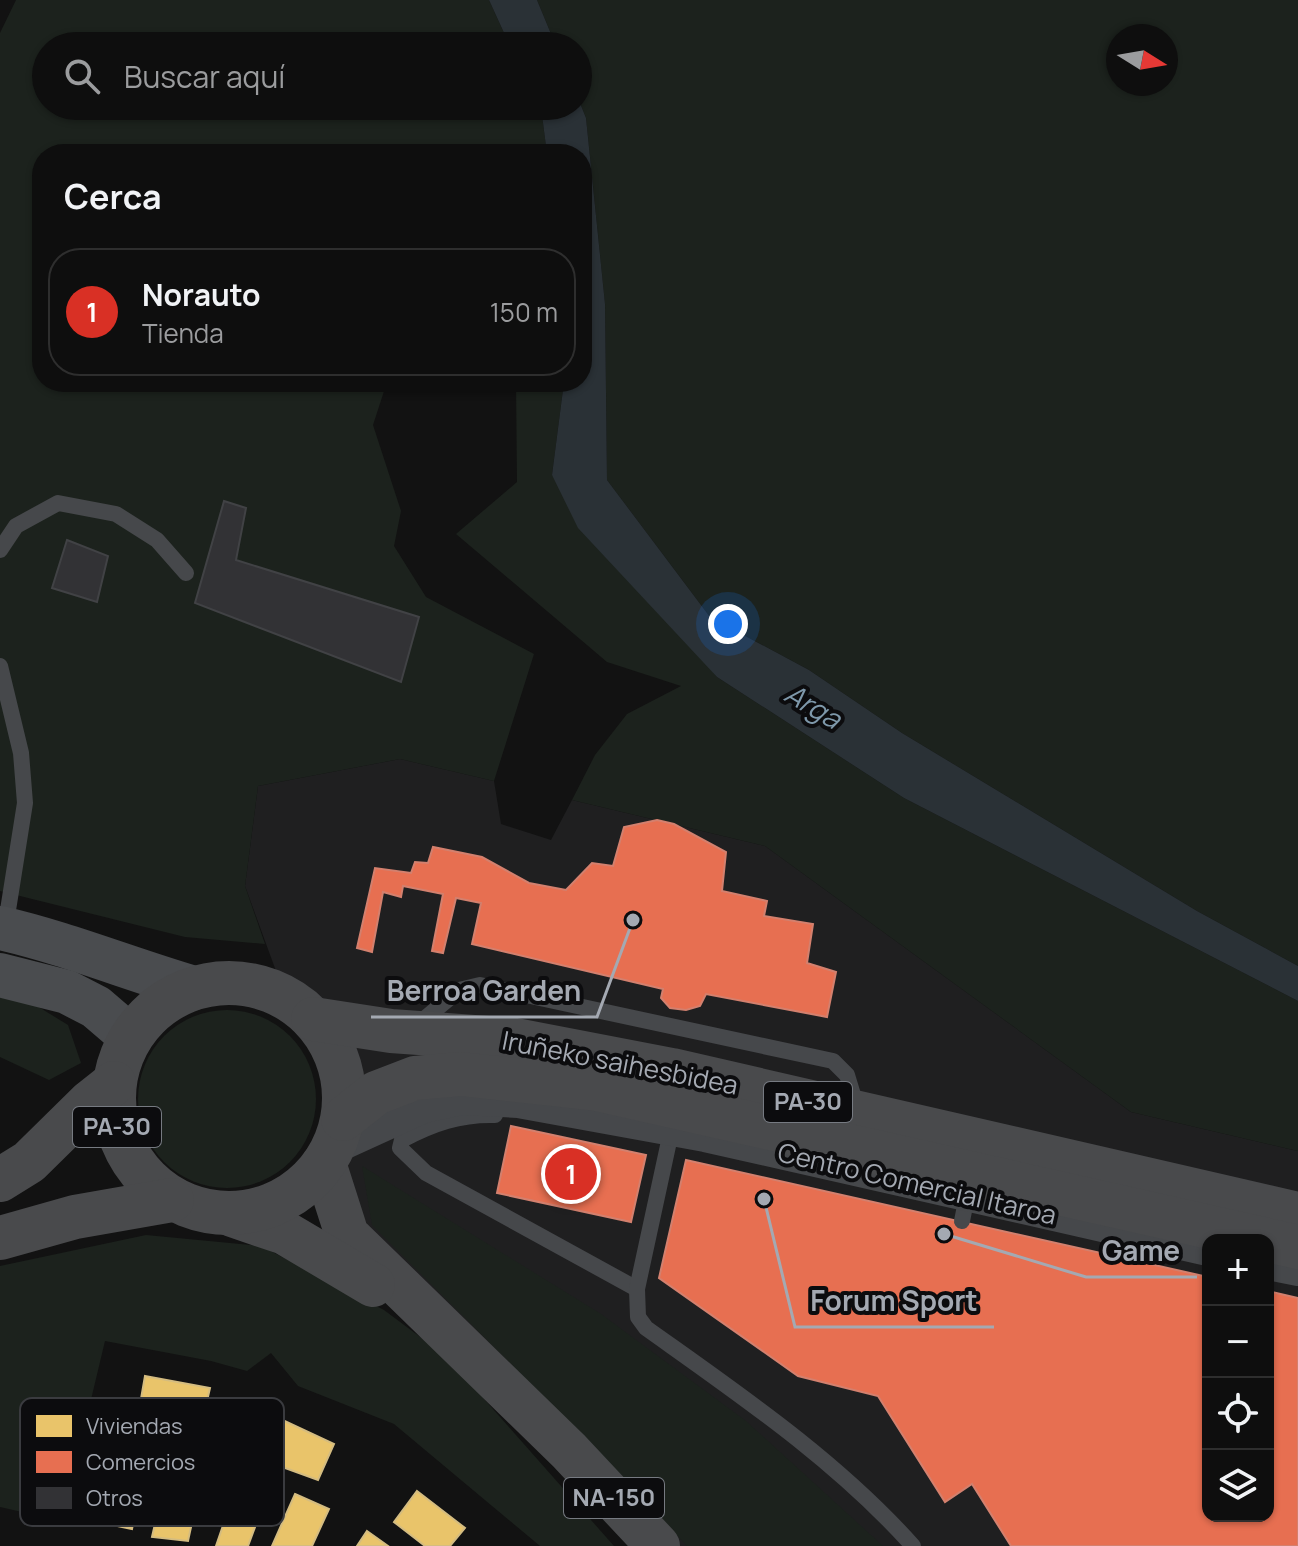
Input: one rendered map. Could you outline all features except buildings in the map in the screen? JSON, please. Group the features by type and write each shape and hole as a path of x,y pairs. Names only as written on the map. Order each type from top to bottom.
{"main road":[{"name":"PA-30","path":"237,982 279,994 313,1019 334,1049 343,1083 333,1144 315,1176 263,1209 232,1215 201,1211 172,1200 137,1170 117,1129 114,1083 120,1059 131,1037 158,1006 194,988 237,982"},
{"name":"Iruñeko saihesbidea","path":"313,1019 409,1032 516,1040 672,1070 1298,1214"},
{"name":"Iruñeko saihesbidea","path":"333,1144 376,1093 415,1078 461,1074 597,1089 1298,1247"},
{"name":"PA-30","path":"0,1180 29,1162 90,1102 114,1083"},
{"path":"333,1144 347,1235 434,1320"},
{"name":"PA-30","path":"0,1238 75,1217 172,1200"},
{"path":"232,1215 285,1233 360,1276 399,1304 434,1320"},
{"name":"NA-150","path":"434,1320 569,1451 658,1546"}],"street":[{"path":"2,929 36,936 131,970 194,988"},
{"path":"0,975 67,992 96,1007 131,1037"},
{"name":"Centro Comercial Itaroa","path":"333,1144 424,1108 462,1100 518,1103 731,1142 965,1209 1202,1250"},
{"path":"1274,1266 1298,1271"}],"lane":[{"path":"0,550 16,526 58,503 116,514 157,540 186,573"},
{"path":"0,666 21,753 25,803 2,929"},
{"path":"568,1111 452,1118 402,1140 400,1148 426,1173 637,1289"},
{"path":"671,1132 637,1289 638,1317 646,1328 789,1431 876,1505 913,1546"}],"shaded area":[{"path":"16,0 489,0 504,32 32,32 32,120 543,120 546,144 32,144 32,392 384,392 373,425 401,511 394,546 426,597 534,654 494,781 400,759 258,786 245,886 265,944 185,937 0,891 0,33","holes":["224,501 246,508 236,560 419,617 401,681 196,603"]},
{"path":"537,0 1298,0 1298,966 1197,911 902,733 809,670 710,617 607,480 605,304 592,177 592,144 589,144 586,120 592,120 592,32 550,32"},
{"path":"516,392 563,392 552,475 717,677 904,798 1298,1001 1298,1151 1131,1112 765,846 572,800 595,755 627,714 681,686 607,662 456,534 517,482"},
{"path":"400,759 494,781 501,824 551,840 572,800 765,846 1131,1112 1298,1151 1298,1546 671,1546 380,1251 345,1180 359,1088 352,1061 331,1013 309,987 276,971 245,886 258,786"},
{"path":"0,994 24,998 68,1025 81,1063 49,1080 0,1057"},
{"path":"227,1010 261,1017 290,1036 309,1065 316,1099 309,1133 290,1162 261,1181 227,1188 193,1181 164,1162 145,1133 138,1099 145,1065 164,1036 193,1017"},
{"path":"362,1166 601,1314 746,1421 883,1546 687,1546 578,1431 372,1225"},
{"path":"146,1235 261,1246 384,1310 447,1357 614,1546 540,1546 394,1424 298,1386 271,1353 247,1371 105,1341 91,1398 20,1398 20,1512 0,1507 0,1266"}],"water":[{"path":"489,0 537,0 550,32 504,32"},
{"path":"543,120 586,120 589,144 546,144"},
{"name":"Arga","path":"592,177 605,304 607,480 710,617 809,670 902,733 1197,911 1298,966 1298,1001 904,798 717,677 578,528 552,475 563,392 592,392"}],"place":[{"name":"Berroa Garden","path":"633,920"},
{"name":"Norauto","path":"571,1174"},
{"name":"Forum Sport","path":"764,1199"},
{"name":"Game","path":"944,1234"}]}
